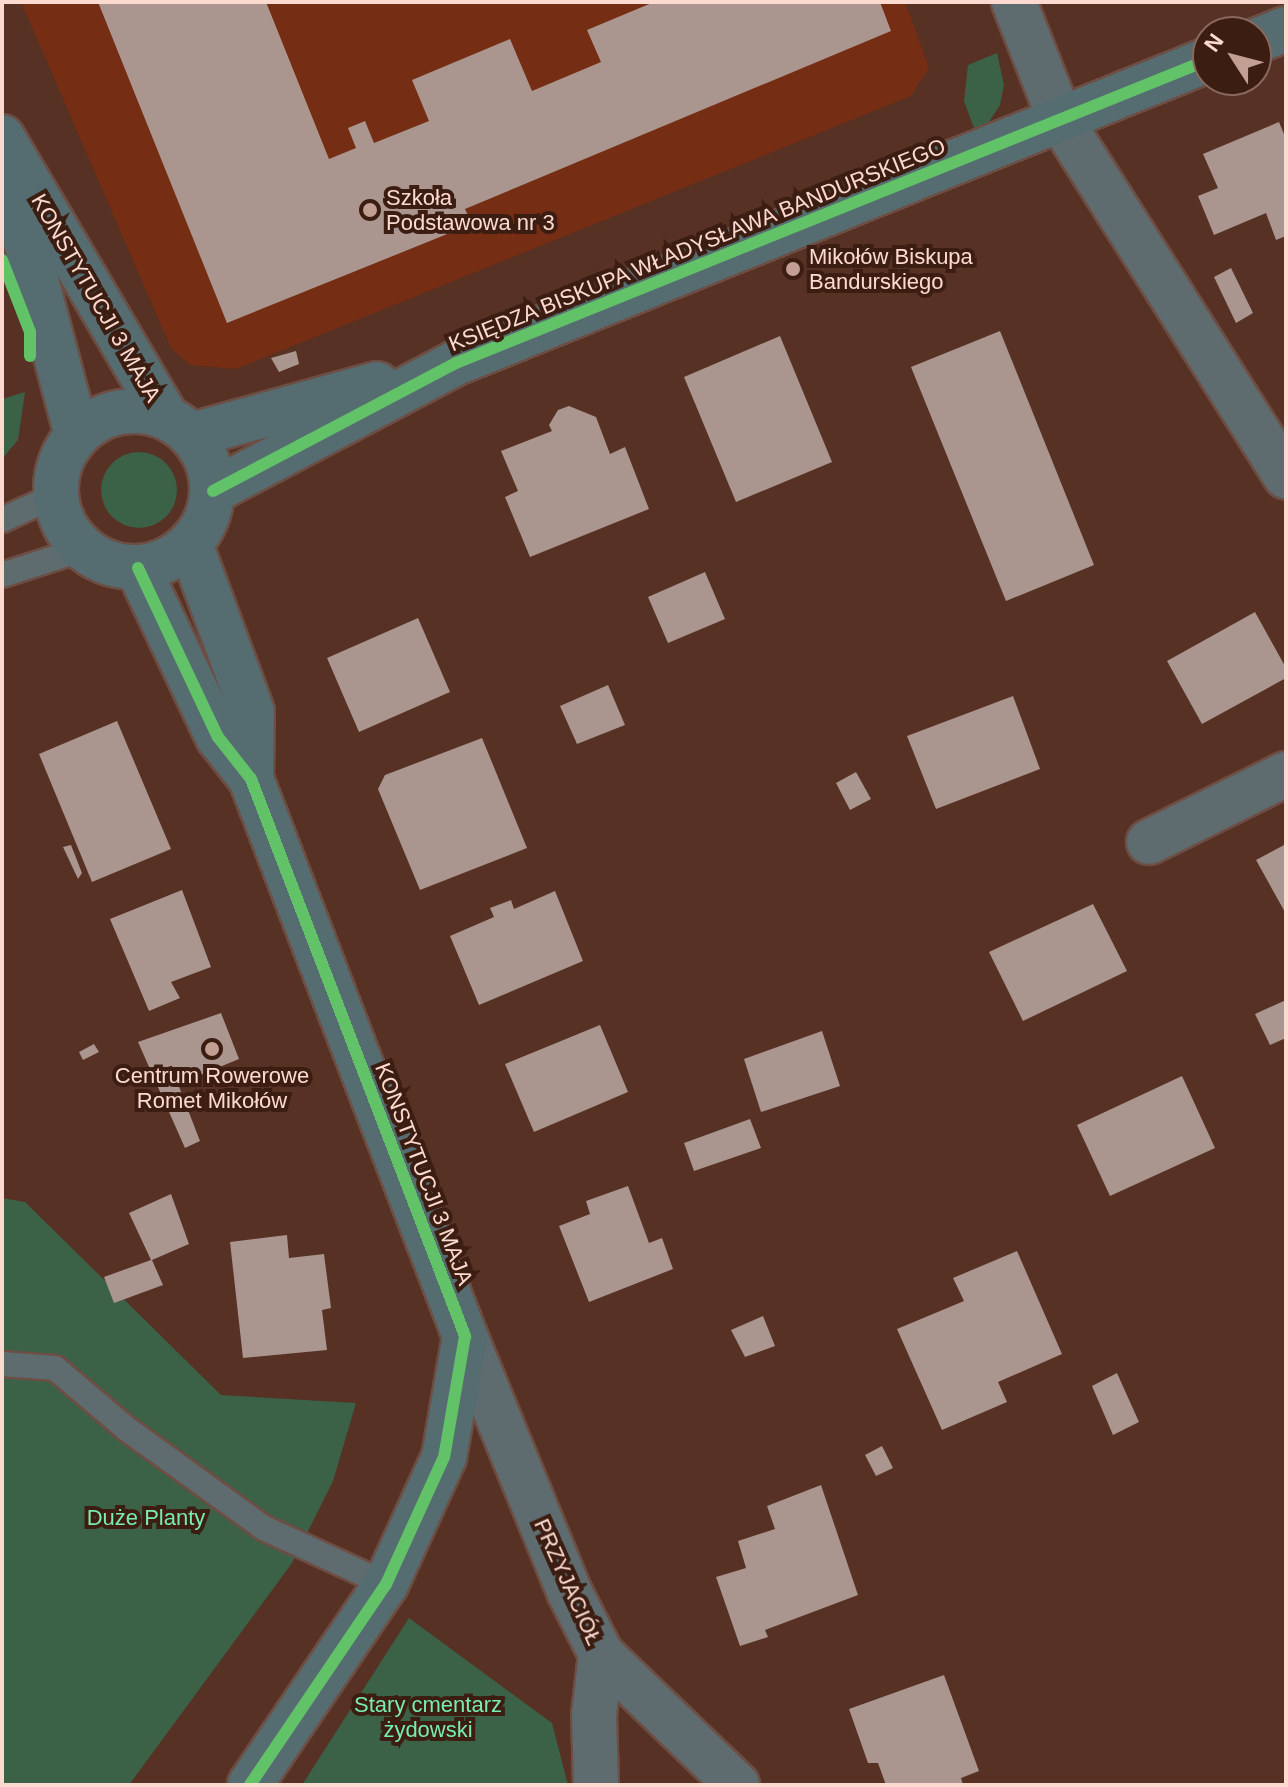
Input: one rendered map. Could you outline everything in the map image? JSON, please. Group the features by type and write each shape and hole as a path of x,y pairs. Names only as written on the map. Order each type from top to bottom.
{"street":[{"path":"1014,2 1060,119 1286,476"},
{"name":"KSIĘDZA BISKUPA WŁADYSŁAWA BANDURSKIEGO","path":"213,491 456,363 1192,66"},
{"name":"KONSTYTUCJI 3 MAJA","path":"2,137 179,426"},
{"name":"KONSTYTUCJI 3 MAJA","path":"2,153 77,435"},
{"name":"KSIĘDZA BISKUPA WŁADYSŁAWA BANDURSKIEGO","path":"179,426 456,363"},
{"path":"134,410 179,426 209,461 213,491 207,520 190,544 166,561 138,568 108,564 83,549 64,526 56,495 60,463 77,435 113,414 134,410"},
{"name":"KONSTYTUCJI 3 MAJA","path":"190,544 252,712 251,779"},
{"name":"KONSTYTUCJI 3 MAJA","path":"138,568 218,737 251,779 465,1336"},
{"path":"1149,842 1286,774"},
{"path":"250,1785 386,1584 444,1457 465,1336"},
{"name":"PRZYJACIÓŁ","path":"465,1336 569,1591 601,1654 737,1785"},
{"path":"596,1785 594,1715 601,1654"}],"lane":[{"path":"2,520 56,495"},
{"path":"2,575 83,549"},
{"path":"2,1364 55,1368 127,1429 264,1528 386,1584"}],"shaded area":[{"name":"Szkoła Podstawowa nr 3","path":"21,2 905,2 929,67 911,96 236,369 190,365 171,348"}],"green space":[{"path":"997,53 1004,85 1000,105 989,122 974,128 964,101 968,65"},
{"path":"25,392 18,440 2,459 2,399"},
{"path":"132,452 146,452 160,458 171,469 177,490 174,505 166,517 146,528 132,528 118,522 107,511 101,497 101,483 107,469 118,458"},
{"name":"Duże Planty","path":"2,1198 25,1202 221,1395 356,1403 333,1481 292,1563 129,1785 2,1785"},
{"name":"Stary cmentarz żydowski","path":"409,1618 552,1723 568,1785 302,1785"}],"building":[{"path":"98,2 266,2 329,159 356,148 348,128 365,121 374,143 429,121 412,80 510,39 532,91 601,62 587,30 654,2 880,2 891,31 465,209 472,224 227,323"},
{"path":"1279,122 1286,139 1286,236 1276,240 1266,213 1214,235 1198,196 1218,188 1203,154"},
{"path":"1231,268 1253,313 1236,323 1214,277"},
{"path":"1000,331 1094,565 1006,601 911,367"},
{"path":"780,336 832,462 736,502 684,377"},
{"path":"296,351 299,364 279,372 271,358"},
{"path":"569,406 596,417 610,454 625,447 649,509 530,557 505,497 518,491 501,451 552,431 549,425 558,410"},
{"path":"705,572 725,619 668,643 648,597"},
{"path":"1255,612 1286,668 1286,678 1202,724 1167,661"},
{"path":"418,618 450,692 359,732 327,658"},
{"path":"608,685 625,725 577,744 560,706"},
{"path":"1013,696 1040,769 936,809 907,736"},
{"path":"117,721 171,849 92,882 39,754"},
{"path":"482,738 527,848 420,890 378,789 385,775"},
{"path":"856,772 871,799 850,810 836,783"},
{"path":"1286,844 1286,914 1256,860"},
{"path":"71,845 82,873 78,879 63,847"},
{"path":"182,890 211,967 171,982 180,998 149,1011 110,919"},
{"path":"555,891 583,961 479,1005 450,936 494,917 490,908 511,900 514,909"},
{"path":"1093,904 1127,971 1023,1021 989,952"},
{"path":"1286,1000 1286,1038 1270,1045 1255,1014"},
{"path":"221,1013 239,1059 178,1084 200,1141 185,1148 138,1042"},
{"path":"600,1025 628,1092 534,1132 505,1064"},
{"path":"822,1031 840,1086 761,1112 744,1059"},
{"path":"94,1044 99,1052 83,1060 79,1052"},
{"path":"1182,1076 1215,1148 1110,1196 1077,1125"},
{"path":"750,1119 761,1148 694,1171 684,1143"},
{"path":"628,1186 649,1243 662,1238 673,1269 589,1302 559,1226 590,1214 586,1201"},
{"path":"171,1194 189,1244 152,1260 163,1285 114,1303 104,1277 151,1260 129,1213"},
{"path":"287,1235 289,1258 324,1254 331,1308 322,1310 327,1350 243,1358 230,1242"},
{"path":"1017,1251 1062,1354 998,1382 1007,1402 942,1430 897,1329 964,1301 953,1278"},
{"path":"763,1316 775,1346 745,1357 731,1330"},
{"path":"1117,1373 1139,1422 1113,1435 1092,1386"},
{"path":"882,1446 893,1468 876,1476 865,1455"},
{"path":"821,1485 858,1595 765,1630 768,1637 740,1646 716,1577 746,1568 738,1541 775,1529 767,1506"},
{"path":"944,1675 979,1771 961,1778 963,1785 886,1785 878,1763 868,1763 849,1709"}],"cycle path":[{"path":"213,491 456,363 1192,66"},
{"path":"2,260 30,332 30,356"},
{"path":"138,568 218,737 251,779 465,1336 444,1457 386,1584 250,1785"}],"place":[{"name":"Szkoła Podstawowa nr 3","path":"370,210"},
{"name":"Mikołów Biskupa Bandurskiego","path":"793,269"},
{"name":"Centrum Rowerowe Romet Mikołów","path":"212,1049"}]}
